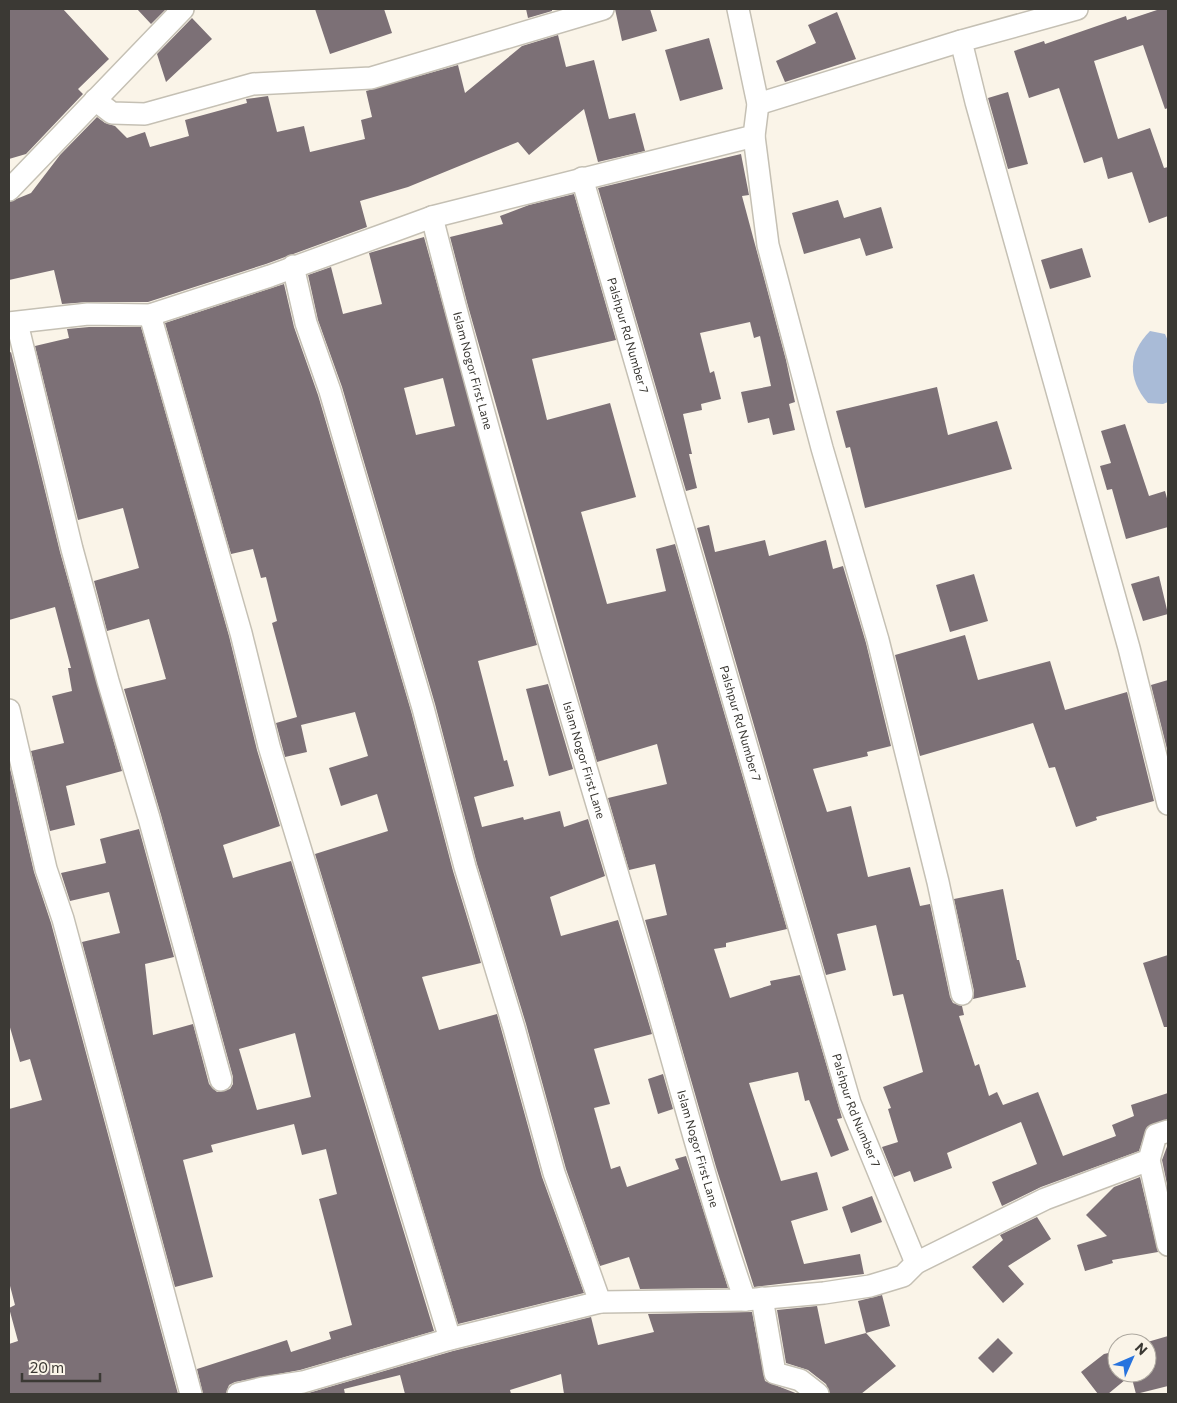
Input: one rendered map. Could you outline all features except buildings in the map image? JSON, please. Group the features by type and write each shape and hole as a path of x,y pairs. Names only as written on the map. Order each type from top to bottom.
{"street":[{"path":"9,190 183,9"},
{"path":"95,100 112,113 145,114 253,84 371,78 603,9"},
{"path":"738,9 758,104 754,136 768,245 822,448 878,640 938,882 962,994"},
{"path":"758,104 961,40 1078,9"},
{"path":"961,40 978,111 1129,648 1168,804"},
{"path":"221,1080 103,662 13,323 88,314 150,315 270,276 293,266 432,217 754,136"},
{"name":"Palshpur Rd Number 7","path":"582,178 850,1103 916,1263"},
{"name":"Islam Nogor First Lane","path":"432,217 472,374 566,699 670,1046 723,1236 753,1299 775,1372 800,1380 818,1394"},
{"path":"293,266 306,322 330,391 423,708 465,867 514,1028 554,1173 600,1302"},
{"path":"150,315 241,633 269,746 450,1339"},
{"path":"9,710 46,869 65,928 191,1394"},
{"path":"1168,1131 1156,1135 1149,1160 1168,1245"},
{"path":"238,1394 303,1382 450,1339 600,1302 753,1299 824,1293 870,1286 902,1276 916,1263 1045,1199 1149,1160"}],"water":[{"path":"1150,331 1165,334 1168,341 1168,402 1163,404 1148,403 1136,385 1134,375 1134,357 1137,348"}]}
